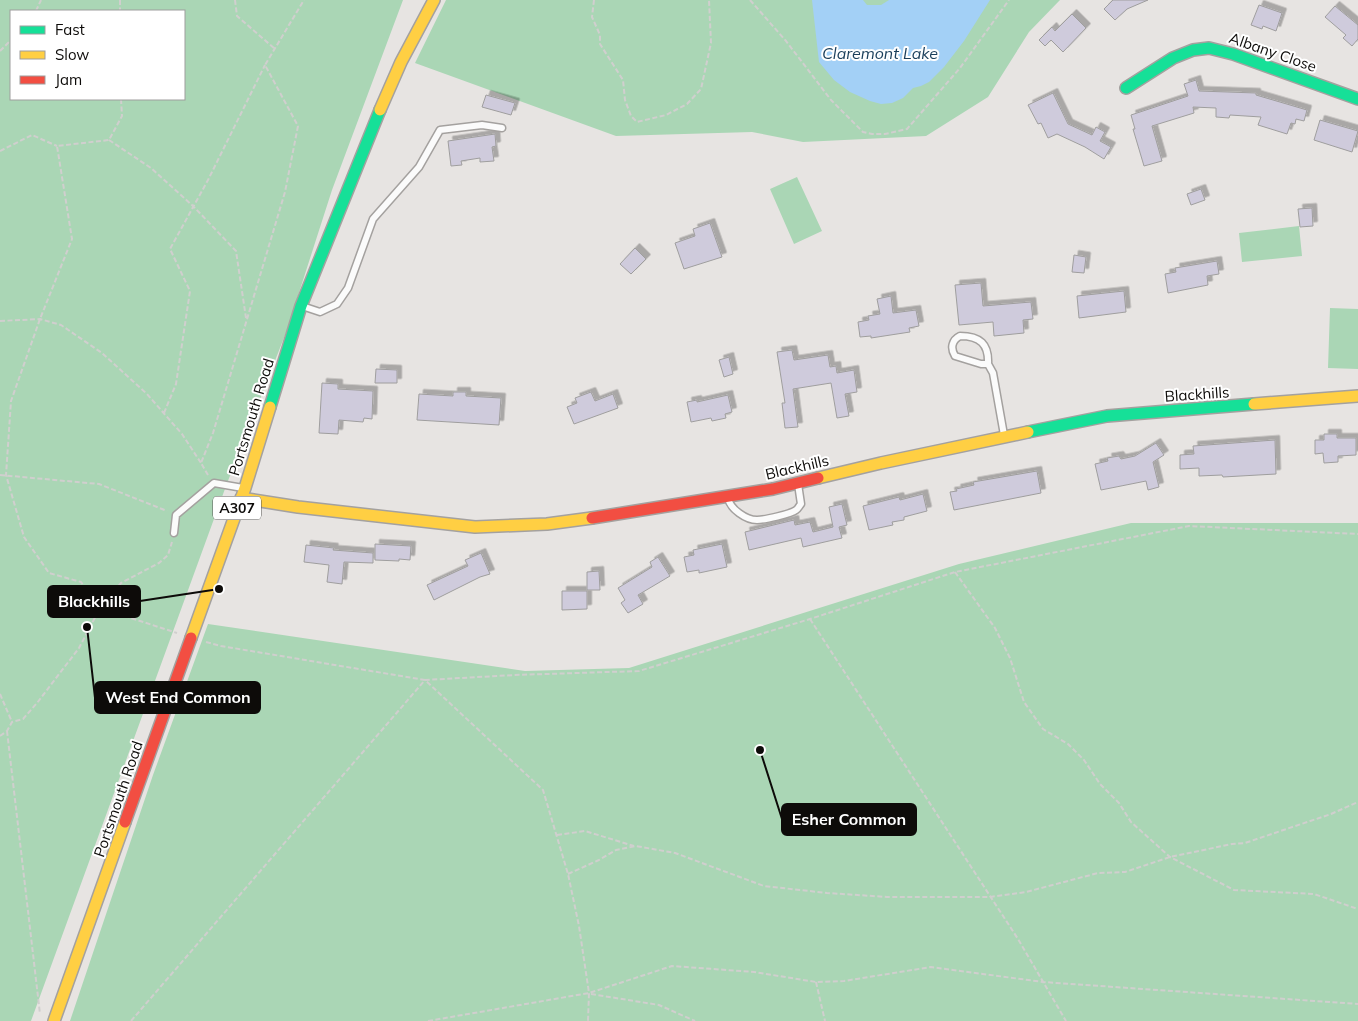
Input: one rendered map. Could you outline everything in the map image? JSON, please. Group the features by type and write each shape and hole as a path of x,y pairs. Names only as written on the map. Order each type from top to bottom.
{"street":[{"name":"Portsmouth Road","path":"54,1021 243,493 301,306 365,144 401,62 434,0"},
{"name":"Albany Close","path":"1126,88 1186,51 1203,48 1218,49 1286,71 1358,98"},
{"name":"Blackhills","path":"243,493 298,507 444,524 482,527 547,524 728,496 1004,436 1115,415 1358,396"}],"lane":[{"path":"301,306 320,312 337,304 348,288 373,219 419,167 440,130 482,125 502,128"},
{"path":"988,364 981,364 955,356 952,348 953,342 960,336 975,338 986,347 989,355 988,364 993,373 1004,436"},
{"path":"728,496 729,502 739,513 757,520 795,511 800,504 798,482"},
{"path":"174,533 176,515 214,483 243,493"}],"path":[{"path":"235,0 237,16 275,49"},
{"path":"164,413 176,384 190,291 170,249 265,65 304,0"},
{"path":"594,0 592,17 600,35 600,44 623,80 625,100 630,116 637,122 666,115 687,104 701,88 711,43 709,0"},
{"path":"750,0 786,41 831,100 854,124 863,132 884,134 907,129 960,68 1009,0"},
{"path":"0,51 10,41"},
{"path":"201,463 213,433 285,192 298,126 265,65"},
{"path":"108,140 122,116 121,100"},
{"path":"0,151 32,135 57,146 108,140 151,168 193,206 236,251 247,320"},
{"path":"57,146 72,239 40,319 11,401 6,475 24,537 49,573 81,582 100,608 190,638 221,646 425,680 639,671 956,572 1189,526 1358,534"},
{"path":"0,321 40,319 61,325 102,353 147,394 164,413 182,434 214,483"},
{"path":"0,475 99,484 176,515"},
{"path":"40,1021 7,732 12,722 22,719 37,702 79,648 100,608 121,583 159,563 168,555 174,533"},
{"path":"956,572 995,628 1010,658 1024,702 1043,729 1068,744 1084,760 1100,784 1119,802 1132,822 1170,857 1234,890 1314,894 1358,910"},
{"path":"810,619 990,897 1066,1021"},
{"path":"425,680 543,790 568,874 579,926 588,993 588,1021"},
{"path":"131,1021 425,680"},
{"path":"0,694 12,722"},
{"path":"0,736 7,732"},
{"path":"557,835 585,831 636,846 674,853 764,886 887,897 990,897 1026,892 1098,873 1125,872 1170,857 1245,843 1331,814 1358,802"},
{"path":"568,874 616,850 636,846"},
{"path":"428,1021 588,993 672,966 754,972 816,982 844,981 931,967 1043,982 1358,1004"},
{"path":"816,982 825,1021"},
{"path":"588,993 659,1004 695,1021"}],"green space":[{"path":"0,0 403,0 332,190 287,330 226,486 31,1021 0,1021"},
{"path":"446,0 1060,0 1029,32 988,97 926,136 803,142 752,132 616,136 415,63"},
{"path":"797,177 822,231 794,244 770,189"},
{"path":"1299,226 1302,256 1242,262 1239,233"},
{"path":"1330,308 1358,309 1358,369 1328,368"},
{"path":"1131,523 1358,523 1358,1021 70,1021 153,775 208,624 525,671 629,668 959,564"}],"water":[{"name":"Claremont Lake","path":"812,0 863,0 867,5 881,5 889,0 990,0 964,41 944,67 929,82 913,88 903,98 892,103 881,104 850,92 834,80 819,62"}],"building":[{"path":"1113,0 1148,0 1127,9 1115,20 1104,9"},
{"path":"1259,5 1282,13 1276,31 1263,26 1262,29 1251,25"},
{"path":"1335,6 1358,25 1358,39 1352,46 1343,38 1346,35 1325,17"},
{"path":"1072,14 1086,28 1063,52 1051,40 1045,46 1039,40 1052,27 1055,31"},
{"path":"1196,80 1199,91 1256,93 1256,95 1307,110 1304,121 1296,119 1295,124 1291,123 1287,134 1258,125 1261,117 1230,115 1229,118 1216,117 1216,108 1193,107 1194,113 1152,126 1162,161 1144,166 1133,129 1135,129 1131,115 1188,96 1184,84"},
{"path":"1053,93 1068,124 1092,135 1096,127 1105,132 1100,141 1111,147 1104,159 1085,147 1057,134 1048,138 1041,123 1038,124 1028,105"},
{"path":"486,95 515,103 511,115 482,107"},
{"path":"1320,120 1358,131 1352,152 1314,140"},
{"path":"495,134 496,146 492,147 494,161 480,162 480,158 461,161 462,165 451,166 448,141"},
{"path":"1201,189 1205,200 1191,205 1187,194"},
{"path":"1312,208 1313,226 1300,227 1298,209"},
{"path":"710,223 722,257 684,269 675,243 695,236 693,229"},
{"path":"635,248 646,259 631,274 620,264"},
{"path":"1074,255 1086,257 1084,273 1072,272"},
{"path":"1217,261 1219,274 1207,276 1208,285 1168,293 1165,274 1176,272 1175,268"},
{"path":"981,283 983,306 1031,302 1033,319 1023,320 1024,333 994,336 993,322 959,325 955,285"},
{"path":"1124,291 1126,312 1079,318 1077,296"},
{"path":"891,296 893,313 916,310 919,326 909,328 910,332 871,338 871,336 860,337 858,322 869,320 868,316 880,314 877,299"},
{"path":"792,350 794,360 828,355 830,367 836,366 837,373 854,370 857,392 845,394 849,416 837,418 831,383 793,389 798,427 785,428 782,403 785,403 777,352"},
{"path":"729,357 733,374 724,377 719,360"},
{"path":"376,369 397,370 397,383 375,383"},
{"path":"322,383 338,384 338,389 373,391 372,419 364,418 363,422 339,420 338,434 319,433"},
{"path":"453,392 466,392 466,396 501,398 499,425 417,420 419,394 453,396"},
{"path":"591,392 595,401 613,394 618,408 574,424 567,407 577,403 575,398"},
{"path":"728,395 732,412 725,414 726,418 712,421 711,418 691,422 687,402 697,400 697,402"},
{"path":"1324,434 1337,434 1337,438 1356,438 1356,455 1338,456 1338,462 1324,463 1323,453 1315,454 1315,440 1324,440"},
{"path":"1275,440 1276,474 1223,477 1222,475 1199,476 1199,468 1180,469 1180,455 1194,454 1193,446"},
{"path":"1156,443 1164,455 1153,462 1159,487 1148,490 1146,481 1101,490 1095,464 1108,461 1107,458 1119,456 1121,459 1135,456"},
{"path":"1037,471 1041,493 954,510 950,492 957,491 956,489 974,485 973,482"},
{"path":"923,494 927,511 904,517 904,520 892,522 893,525 869,530 863,506 899,497 900,500"},
{"path":"842,504 847,525 839,527 842,538 803,547 801,538 749,550 745,532 794,520 795,525 810,522 813,532 833,527 829,507"},
{"path":"375,544 411,546 410,560 375,560"},
{"path":"722,544 727,567 699,573 699,570 687,572 684,557 694,555 693,550"},
{"path":"306,545 334,548 333,550 373,553 373,563 344,562 342,584 327,582 329,565 304,562"},
{"path":"481,553 490,574 434,600 427,585 468,566 465,560"},
{"path":"658,557 670,576 638,595 643,604 628,613 621,603 625,600 618,588 652,567 650,562"},
{"path":"599,571 600,590 587,590 587,572"},
{"path":"562,591 587,591 587,609 562,610"}],"traffic: fast":[{"path":"1126,88 1173,58 1193,50 1209,48 1233,54 1358,99"},
{"path":"270,407 301,306 380,110"},
{"path":"1028,432 1107,416 1254,404"}],"traffic: slow":[{"path":"380,110 401,62 434,0"},
{"path":"1254,404 1358,396"},
{"path":"191,638 245,488 270,407"},
{"path":"818,478 1028,432"},
{"path":"241,498 298,507 475,527 547,524 592,518"},
{"path":"54,1021 125,822"}],"traffic: jam":[{"path":"592,518 773,489 818,478"},
{"path":"125,822 191,638"}],"place":[{"name":"Blackhills","path":"219,589"},
{"name":"West End Common","path":"87,627"},
{"name":"Esher Common","path":"760,750"}]}
